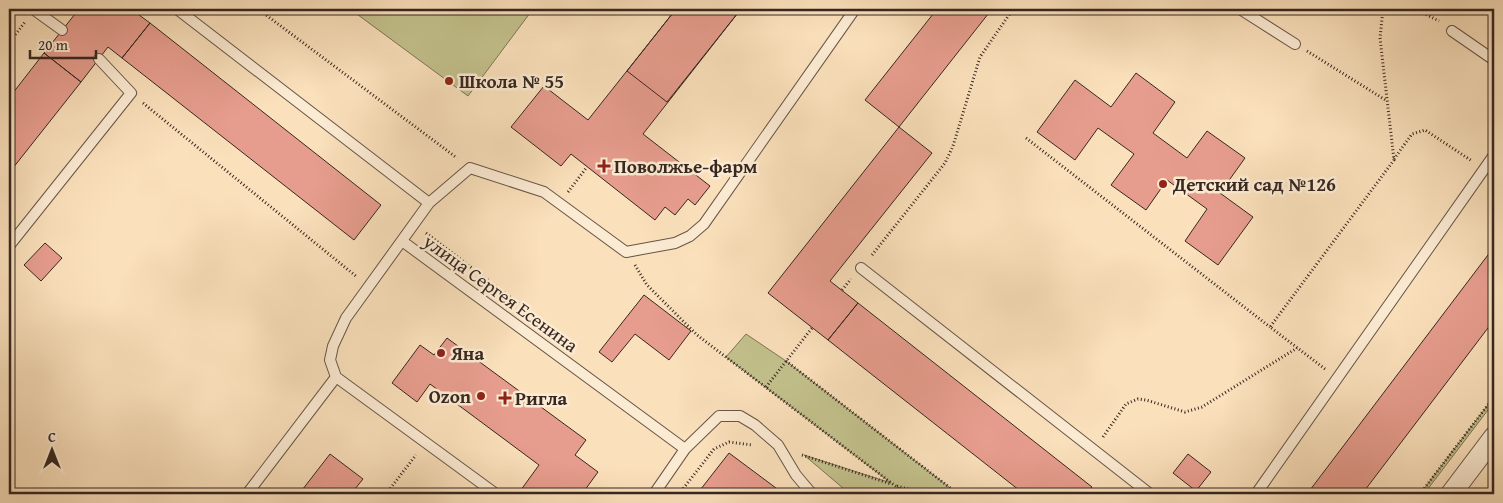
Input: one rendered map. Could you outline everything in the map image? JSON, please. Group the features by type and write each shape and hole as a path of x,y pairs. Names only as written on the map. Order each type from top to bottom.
{"street":[{"path":"1451,494 1493,441"}],"lane":[{"path":"34,9 62,30"},
{"name":"улица Сергея Есенина","path":"178,9 429,203 402,241 686,449"},
{"path":"429,203 470,168 544,192 626,252 676,242 690,236 704,224 855,9"},
{"path":"1240,9 1294,44"},
{"path":"1452,31 1494,60"},
{"path":"9,246 130,93 98,59"},
{"path":"1256,494 1494,155"},
{"path":"402,241 346,318 333,346 330,360 336,377 425,442 483,490 496,494"},
{"path":"861,268 1150,494"},
{"path":"247,494 336,377"},
{"path":"654,494 686,449 719,416 740,416 755,425 778,446 796,475 812,494"}],"path":[{"path":"9,43 34,9"},
{"path":"258,9 470,168"},
{"path":"842,290 945,163 980,57 1013,9"},
{"path":"1383,9 1380,38 1394,160"},
{"path":"1406,9 1421,12 1436,19 1452,31"},
{"path":"1294,44 1387,101"},
{"path":"130,93 369,287"},
{"path":"1270,327 1412,134 1425,130 1484,170"},
{"path":"1026,138 1338,378"},
{"path":"560,204 587,167"},
{"path":"626,252 647,285 697,335 906,494"},
{"path":"766,387 812,328"},
{"path":"1094,450 1126,404 1138,399 1185,412 1202,408 1297,348"},
{"path":"786,361 958,494"},
{"path":"1420,494 1494,397"},
{"path":"386,494 425,442"},
{"path":"894,485 926,494"}],"shaded area":[{"path":"350,9 533,9 468,96"},
{"path":"746,334 786,361 958,494 850,494 804,455 891,483 726,357"},
{"path":"1494,397 1494,402 1424,494 1420,494"}],"building":[{"path":"79,9 131,9 150,23 122,58 108,47 81,82 44,53"},
{"path":"676,9 741,9 667,102 627,71"},
{"path":"676,9 741,9 643,134 710,186 695,205 688,199 675,215 665,207 655,220 571,154 561,166 511,127 544,86 588,120"},
{"path":"937,9 992,9 899,127 865,100"},
{"path":"150,23 381,205 354,240 122,58"},
{"path":"44,53 81,82 9,173 9,98"},
{"path":"1136,73 1175,102 1153,133 1187,158 1207,131 1245,158 1220,193 1253,217 1218,265 1185,241 1207,209 1167,180 1146,210 1111,185 1134,154 1098,128 1075,160 1037,132 1075,80 1111,107"},
{"path":"899,127 932,153 830,281 858,303 828,340 768,293"},
{"path":"45,243 62,258 41,281 24,265"},
{"path":"1494,247 1494,320 1362,494 1307,494"},
{"path":"644,295 691,331 669,360 635,334 612,362 599,352"},
{"path":"858,303 1092,487 1086,494 1024,494 828,340"},
{"path":"447,338 586,440 575,455 598,472 582,494 518,494 539,465 430,384 417,402 392,383 420,345 434,355"},
{"path":"729,453 784,494 697,494"},
{"path":"330,454 363,479 351,494 299,494"},
{"path":"1188,454 1211,472 1196,491 1173,473"}],"place":[{"name":"Школа № 55","path":"449,81"},
{"name":"Поволжье-фарм","path":"604,166"},
{"name":"Детский сад №126","path":"1163,184"},
{"name":"Яна","path":"441,353"},
{"name":"Ozon","path":"481,396"},
{"name":"Ригла","path":"505,398"}]}
